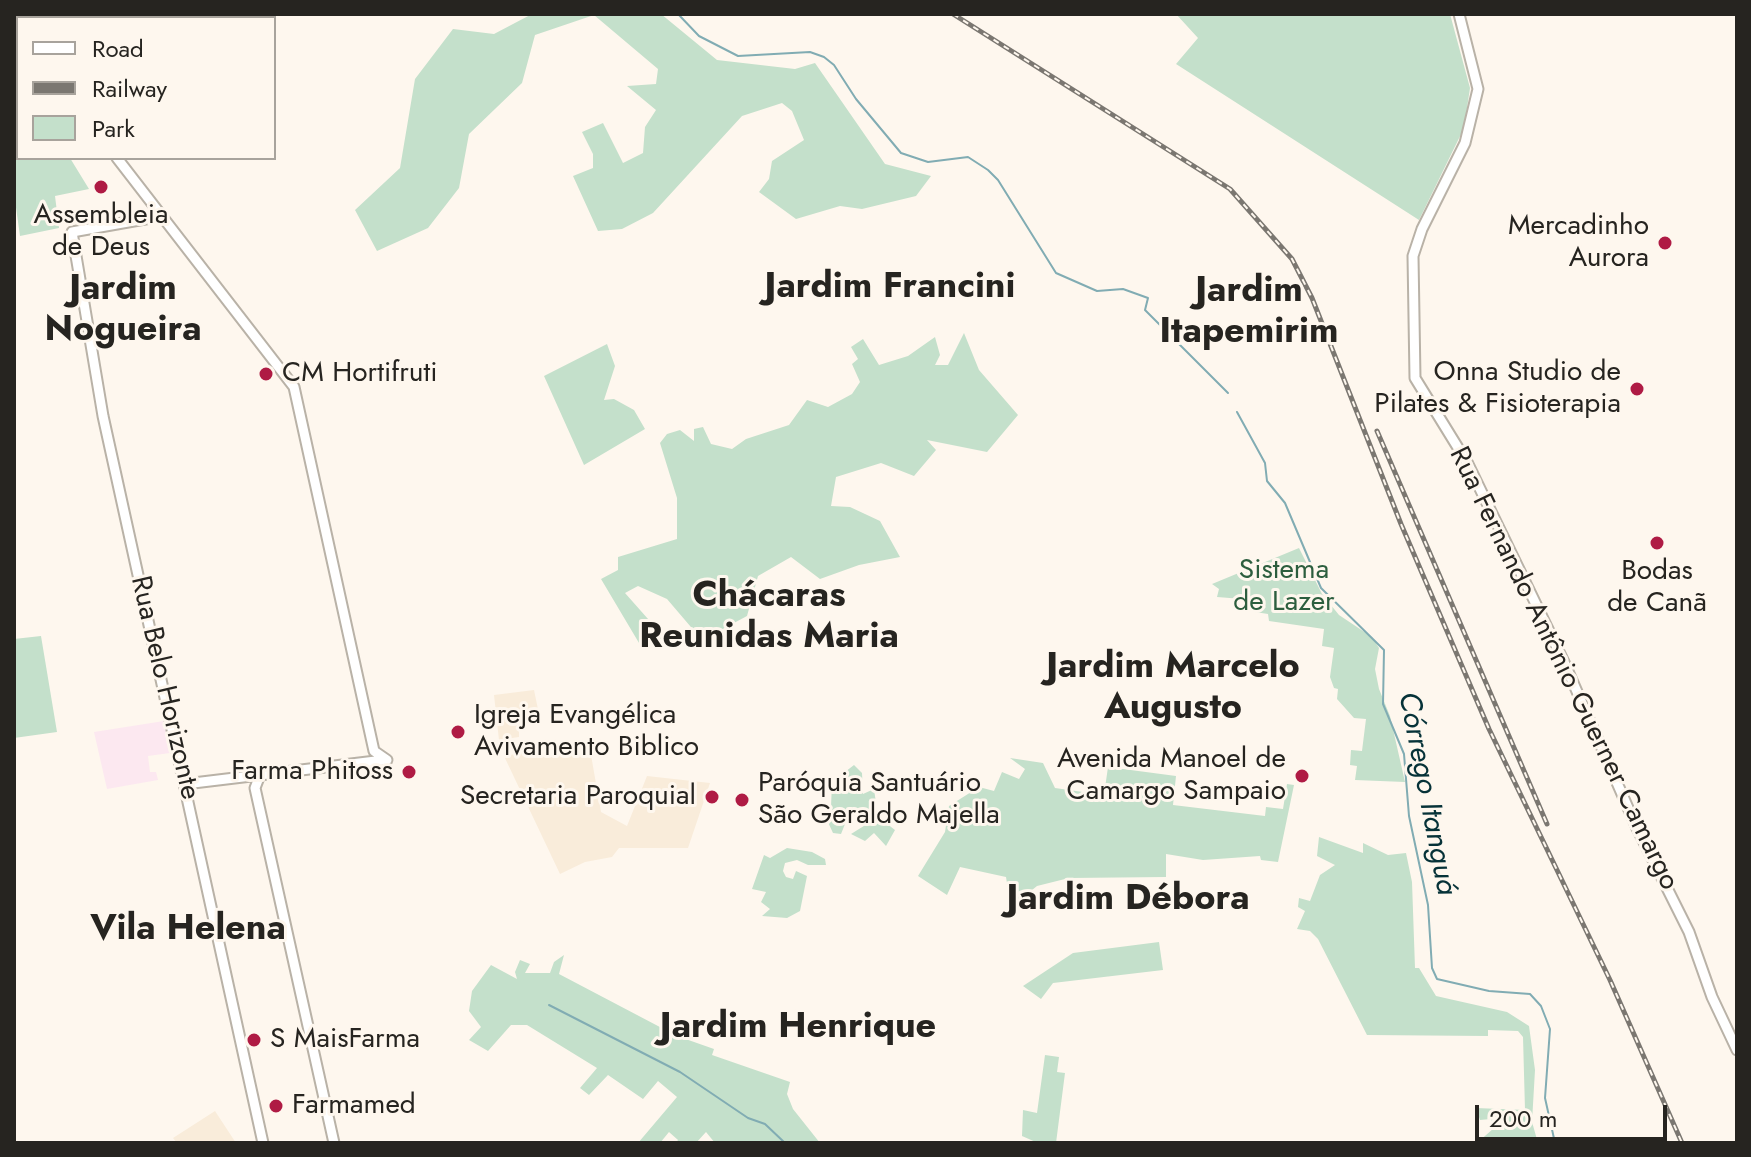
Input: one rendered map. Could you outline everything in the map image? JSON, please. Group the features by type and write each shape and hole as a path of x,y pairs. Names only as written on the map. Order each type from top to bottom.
{"street":[{"name":"Rua Fernando Antônio Guerner Camargo","path":"1459,14 1478,89 1465,143 1422,229 1413,256 1415,378 1468,464 1564,662 1636,826 1689,932 1712,997 1737,1050"},
{"path":"119,160 294,387 374,751 387,760 185,784"},
{"name":"Rua Belo Horizonte","path":"162,216 72,232 103,416 263,1143"},
{"path":"364,763 374,751"},
{"path":"260,775 255,788 334,1143"}],"shaded area":[{"path":"534,690 540,719 519,722 519,737 499,740 494,695"},
{"path":"164,721 170,753 148,756 150,772 156,772 158,780 107,789 94,732"},
{"path":"573,744 591,755 601,812 627,826 647,776 710,783 688,848 619,848 612,857 585,862 560,874 504,756"},
{"path":"215,1111 236,1143 177,1143 173,1138"}],"green space":[{"path":"532,14 661,14 717,60 795,69 815,63 885,164 931,176 916,196 862,209 840,206 796,219 759,192 769,179 772,161 804,140 792,111 782,103 742,116 653,213 622,229 598,231 573,176 593,168 593,154 582,132 603,123 623,163 643,153 645,127 656,110 627,86 656,84 658,69 594,15 535,35 522,83 469,134 459,188 428,228 377,251 355,210 400,168 415,79 453,29 494,34"},
{"path":"1176,14 1450,14 1470,88 1464,128 1419,220 1176,64 1198,38"},
{"path":"14,36 16,160 71,160 89,189 55,196 59,228 20,236 14,193"},
{"path":"964,333 979,370 1018,415 987,452 927,440 936,450 914,476 881,463 836,477 831,506 850,507 880,521 900,557 859,565 820,579 791,557 758,576 747,616 702,640 667,599 638,586 625,593 664,637 642,648 601,579 618,570 618,557 677,539 677,498 660,443 667,434 680,430 694,441 694,429 703,427 711,444 732,449 746,439 789,425 807,400 828,407 852,394 860,382 852,364 858,359 851,347 863,339 879,365 908,356 935,337 940,355 935,365 948,365"},
{"path":"607,344 615,366 604,400 614,399 634,410 645,429 584,465 544,376"},
{"name":"Sistema de Lazer","path":"1299,548 1322,594 1339,615 1372,637 1379,648 1375,669 1390,716 1405,782 1355,780 1357,766 1350,765 1351,750 1362,751 1366,719 1354,718 1337,699 1338,689 1334,688 1330,677 1334,648 1322,646 1324,629 1269,621 1268,614 1255,612 1255,600 1217,597 1219,589 1212,584"},
{"path":"41,636 57,732 14,738 14,639"},
{"path":"1010,758 1043,763 1055,788 1104,795 1108,767 1176,776 1173,805 1265,816 1266,807 1283,809 1287,784 1294,785 1278,862 1261,860 1260,856 1203,860 1166,854 1166,877 1069,878 1037,886 1011,907 1006,877 960,867 947,895 918,876 945,832 949,806 979,787 994,791 1002,772 1019,779 1025,769"},
{"path":"854,765 862,773 863,794 874,789 878,817 895,830 886,846 874,833 865,841 851,834 867,824 863,815 856,818 851,809 841,834 833,833 826,818 831,807 832,782"},
{"path":"1319,837 1363,853 1363,843 1388,855 1406,853 1412,882 1415,968 1419,968 1436,996 1507,1012 1529,1026 1535,1070 1532,1122 1538,1143 1477,1143 1494,1128 1491,1119 1480,1120 1476,1108 1525,1110 1523,1037 1518,1031 1488,1030 1488,1036 1367,1035 1318,939 1310,931 1297,929 1305,911 1298,907 1299,898 1310,901 1320,875 1335,865 1317,856"},
{"path":"787,848 812,852 825,859 826,865 808,865 797,860 785,863 783,871 786,877 793,879 796,871 807,876 800,911 787,918 762,916 770,909 761,902 766,892 752,889 764,855 770,858"},
{"path":"1159,942 1163,970 1053,983 1041,999 1023,986 1073,953"},
{"path":"564,955 559,974 677,1036 714,1049 712,1055 790,1082 787,1094 793,1109 820,1143 715,1143 706,1132 696,1143 676,1143 678,1140 669,1132 660,1143 638,1143 677,1097 658,1081 643,1099 608,1075 589,1095 580,1088 597,1068 527,1025 511,1025 488,1051 469,1040 481,1027 469,1011 472,991 491,965 517,979 515,972 520,960 530,964 525,973 550,973 554,962"},
{"path":"1045,1055 1059,1057 1057,1072 1065,1073 1056,1143 1038,1143 1022,1136 1023,1110 1037,1113"}],"waterway":[{"name":"Córrego Itanguá","path":"678,14 699,36 738,56 810,52 824,57 834,65 856,99 901,153 928,162 968,157 988,170 998,180 1056,273 1097,291 1123,289 1148,298 1145,310 1228,393"},
{"name":"Córrego Itanguá","path":"1237,412 1265,463 1267,481 1285,503 1321,588 1384,650 1383,704 1404,754 1409,816 1428,905 1432,968 1437,979 1489,991 1530,994 1541,1006 1550,1029 1545,1098 1555,1143"},
{"path":"549,1005 680,1072 748,1118 765,1124 785,1143"}],"railway":[{"path":"953,14 1230,189 1292,259 1312,298 1401,524 1489,729 1610,980 1682,1143"},
{"path":"1377,431 1547,824"}],"place":[{"name":"Assembleia de Deus","path":"101,187"},
{"name":"Mercadinho Aurora","path":"1665,243"},
{"name":"CM Hortifruti","path":"266,374"},
{"name":"Onna Studio de Pilates & Fisioterapia","path":"1637,389"},
{"name":"Bodas de Canã","path":"1657,543"},
{"name":"Igreja Evangélica Avivamento Biblico","path":"458,732"},
{"name":"Farma Phitoss","path":"409,772"},
{"name":"Avenida Manoel de Camargo Sampaio","path":"1302,776"},
{"name":"Secretaria Paroquial","path":"712,797"},
{"name":"Paróquia Santuário São Geraldo Majella","path":"742,800"},
{"name":"S MaisFarma","path":"254,1040"},
{"name":"Farmamed","path":"276,1106"}],"district":[{"name":"Jardim Francini","path":"890,288"},
{"name":"Jardim Nogueira","path":"123,310"},
{"name":"Jardim Itapemirim","path":"1249,312"},
{"name":"Chácaras Reunidas Maria","path":"769,618"},
{"name":"Jardim Marcelo Augusto","path":"1173,688"},
{"name":"Jardim Débora","path":"1128,900"},
{"name":"Vila Helena","path":"188,930"},
{"name":"Jardim Henrique","path":"798,1028"}]}
